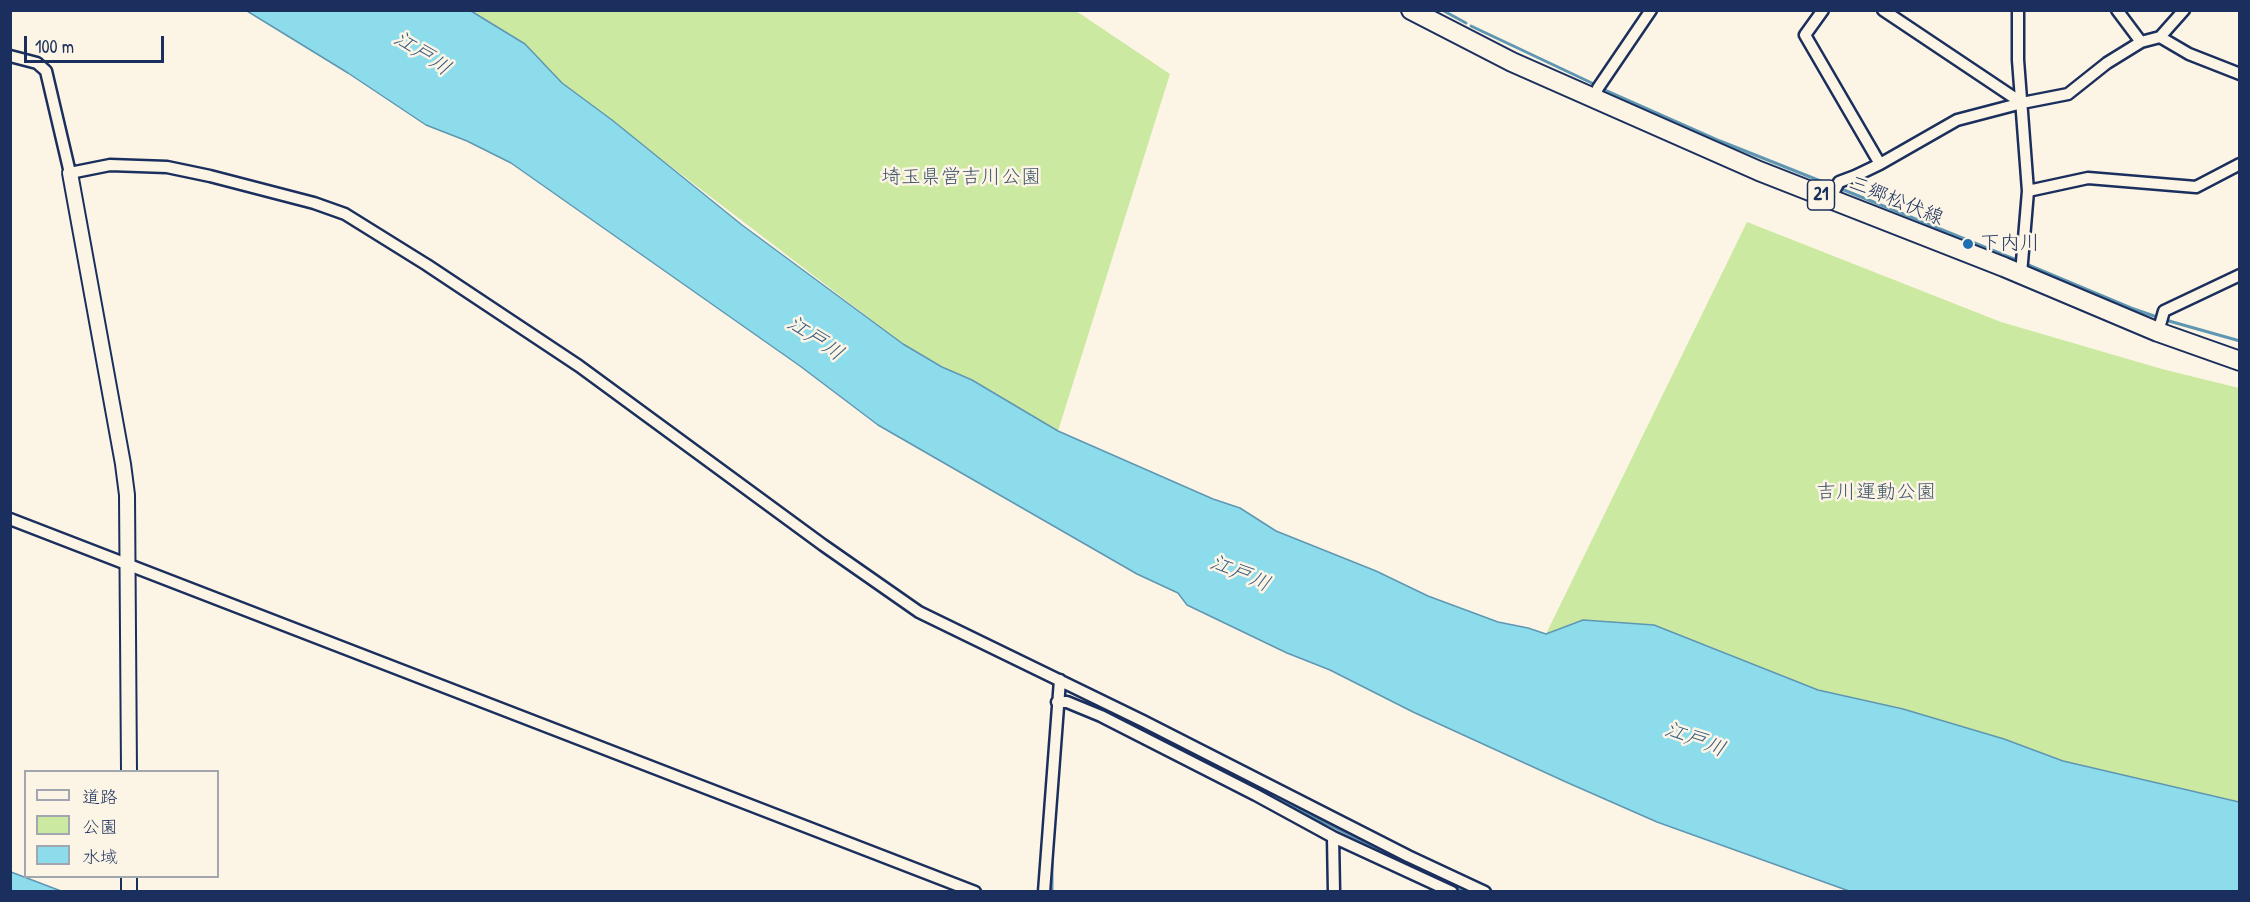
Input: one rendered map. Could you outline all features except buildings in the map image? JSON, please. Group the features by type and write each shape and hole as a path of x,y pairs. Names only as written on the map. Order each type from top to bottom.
{"main road":[{"name":"三郷松伏線","path":"1411,10 1512,62 1748,166 1834,191 2022,265 2158,332 2240,361"}],"street":[{"path":"1595,97 1598,88 1651,10"},
{"path":"1822,10 1805,35 1881,164"},
{"path":"1883,10 2022,103"},
{"path":"2018,10 2018,60 2028,191 2022,265"},
{"path":"2117,10 2141,42"},
{"path":"1834,191 1855,176 1881,164 1957,120 2068,94 2107,63 2141,42 2160,37 2184,10"},
{"path":"2160,37 2189,54 2240,74"},
{"path":"10,56 37,63 46,71 70,173 123,464 127,495 129,770"},
{"path":"2028,191 2088,178 2196,187 2240,164"},
{"path":"70,173 111,165 167,167 314,203 345,214 436,270 579,366 823,545 919,612 1060,680 1408,856 1485,891"},
{"path":"2158,332 2164,311 2240,275"},
{"path":"10,519 975,891"},
{"path":"1044,891 1060,680"},
{"path":"1057,702 1067,702 1101,716 1333,837 1452,891"},
{"path":"1333,837 1334,891"}],"green space":[{"name":"埼玉県営吉川公園","path":"461,11 1076,11 1170,74 1058,431 903,344 562,83"},
{"name":"吉川運動公園","path":"1747,222 2001,322 2162,369 2239,388 2239,804 2063,761 1818,690 1704,644 1546,634"}],"water":[{"name":"江戸川","path":"247,11 471,11 525,44 562,83 612,120 742,225 903,344 942,367 972,380 1058,431 1213,499 1240,508 1276,531 1376,571 1428,596 1498,622 1546,634 1583,620 1654,625 1818,690 1903,709 2004,739 2063,761 2239,802 2239,891 1849,891 1657,822 1566,782 1187,605 1178,593 1137,574 878,425 800,366 511,163 467,141 426,125 348,73"},
{"path":"10,872 61,891 11,891"}],"waterway":[{"path":"1442,10 1466,23"},
{"path":"1471,26 1596,85"},
{"path":"1605,90 1720,141 1833,186"},
{"path":"1839,188 2019,261"},
{"path":"2026,264 2154,316"},
{"path":"2169,321 2240,341"},
{"path":"1061,698 1063,695 1082,703"},
{"path":"1250,786 1466,892"},
{"path":"1052,851 1052,892"}],"place":[{"name":"下内川","path":"1968,244"}]}
